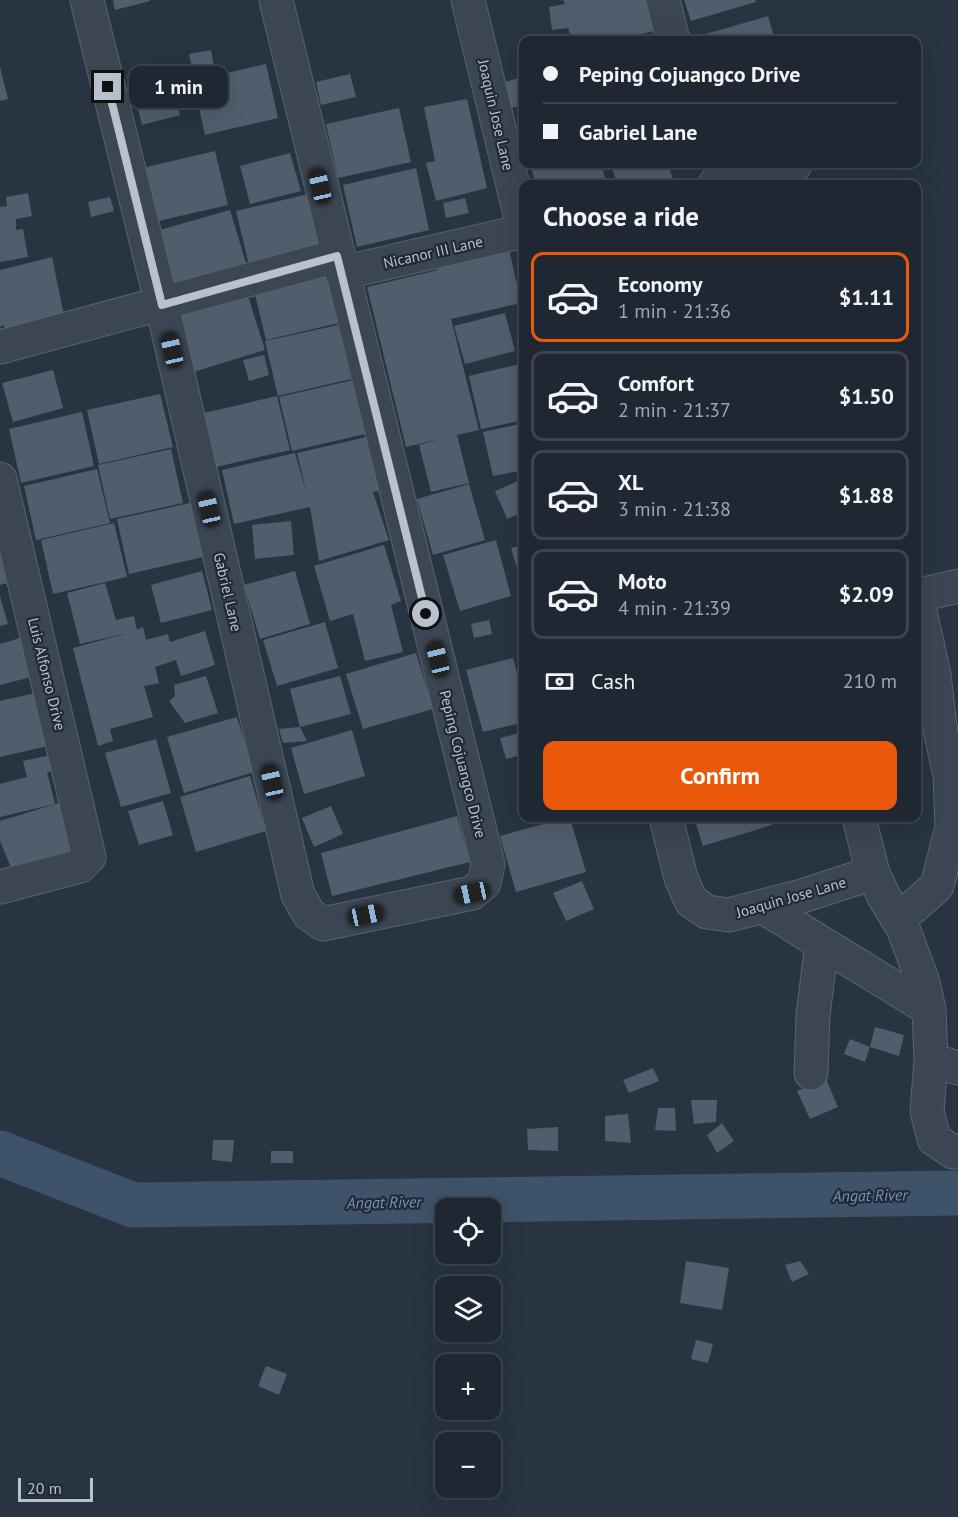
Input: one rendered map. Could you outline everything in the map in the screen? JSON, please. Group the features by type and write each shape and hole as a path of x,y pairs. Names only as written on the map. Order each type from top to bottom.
{"street":[{"name":"Gabriel Lane","path":"87,0 162,305 298,895 309,914 323,924 472,893 484,883 488,864"},
{"name":"Peping Cojuangco Drive","path":"276,0 488,864"},
{"name":"Joaquin Jose Lane","path":"468,0 519,210"},
{"path":"663,0 672,36"},
{"path":"732,180 782,168"},
{"name":"Nicanor III Lane","path":"0,347 162,305 340,265 519,232"},
{"name":"Luis Alfonso Drive","path":"0,479 88,842 89,857 80,866 0,887"},
{"path":"921,595 958,586"},
{"path":"895,915 912,908 937,886 952,827 950,775 941,734 934,675 921,616"},
{"name":"Joaquin Jose Lane","path":"667,822 681,878 691,901 707,912 729,915 763,907 873,873"},
{"path":"861,822 873,873 903,928 922,979 945,1064 927,1111 934,1139 953,1152 958,1151"},
{"path":"763,907 929,1009"},
{"path":"811,1073 813,1015 822,943"}],"building":[{"path":"113,0 150,0 150,1 115,10"},
{"path":"563,0 655,0 662,29 633,36 571,36 568,28 552,30 549,7 565,4"},
{"path":"684,0 755,0 756,2 691,21"},
{"path":"768,16 774,36 702,36"},
{"path":"211,50 215,73 194,77 189,54"},
{"path":"167,64 180,115 142,125 129,74"},
{"path":"266,64 278,118 205,135 193,81"},
{"path":"0,67 8,99 0,101"},
{"path":"350,74 356,97 321,105 316,82"},
{"path":"519,78 519,106 507,109 501,83"},
{"path":"467,99 487,188 436,201 426,163 435,161 424,107"},
{"path":"399,108 411,162 338,178 326,124"},
{"path":"215,151 228,205 154,222 142,168"},
{"path":"290,153 301,191 250,204 240,166"},
{"path":"416,168 429,230 357,247 343,185"},
{"path":"531,168 602,168 606,180 535,180"},
{"path":"612,168 669,168 673,180 616,180"},
{"path":"28,193 32,216 16,219 16,230 23,229 28,257 0,262 0,207 7,206 6,197"},
{"path":"309,194 322,249 249,265 236,211"},
{"path":"110,197 114,211 91,217 88,202"},
{"path":"465,198 469,213 446,218 443,203"},
{"path":"230,210 249,273 175,296 156,231"},
{"path":"509,249 519,303 451,319 479,430 457,435 469,483 431,492 419,445 440,439 406,447 367,287 438,270 436,266"},
{"path":"52,257 66,325 6,337 4,325 0,327 0,270"},
{"path":"326,269 339,323 266,340 253,286"},
{"path":"245,287 265,350 190,373 171,308"},
{"path":"505,313 515,351 465,364 454,326"},
{"path":"338,325 351,379 278,396 265,341"},
{"path":"264,355 269,375 249,381 243,360"},
{"path":"519,364 519,421 481,429 469,376"},
{"path":"53,370 63,408 13,422 2,383"},
{"path":"353,380 365,434 292,451 279,397"},
{"path":"160,394 173,447 99,464 87,410"},
{"path":"277,396 290,450 216,467 204,413"},
{"path":"82,412 94,466 21,483 9,429"},
{"path":"519,424 519,471 493,476 483,432"},
{"path":"371,436 383,490 373,492 389,540 319,561 310,507 234,524 222,470 295,453 307,495 297,453"},
{"path":"171,449 183,503 110,519 98,465"},
{"path":"97,469 110,523 36,540 24,486"},
{"path":"519,481 519,514 507,519 495,491"},
{"path":"469,484 485,540 433,555 417,499"},
{"path":"190,503 203,557 129,574 117,519"},
{"path":"291,521 294,555 255,559 252,525"},
{"path":"114,523 127,577 53,594 41,540"},
{"path":"0,528 15,581 0,585"},
{"path":"496,540 511,596 460,611 443,555"},
{"path":"384,545 401,601 391,605 403,652 365,661 353,614 330,621 314,566"},
{"path":"519,546 519,575 511,548"},
{"path":"202,571 212,610 161,623 151,585"},
{"path":"295,571 310,624 260,639 244,585"},
{"path":"105,583 116,620 134,616 137,630 143,627 146,640 168,634 170,642 205,631 215,665 181,676 176,660 155,667 159,683 144,686 153,717 110,729 113,741 98,746 73,648 128,633 80,644 67,593"},
{"path":"0,596 8,624 0,626"},
{"path":"489,620 492,634 474,638 471,624"},
{"path":"325,622 338,668 277,686 263,640"},
{"path":"20,638 31,677 0,685 0,644"},
{"path":"416,653 433,709 363,729 346,674"},
{"path":"513,658 519,681 519,723 483,732 466,670"},
{"path":"206,676 218,713 185,723 169,701 175,696 174,685"},
{"path":"340,676 351,714 300,727 290,689"},
{"path":"40,692 52,745 0,757 0,701"},
{"path":"237,717 254,772 184,793 167,737"},
{"path":"300,727 307,741 283,743 279,729"},
{"path":"352,730 365,776 304,794 291,748"},
{"path":"519,733 519,755 506,759 500,738"},
{"path":"156,739 171,793 121,807 105,753"},
{"path":"55,754 58,770 47,772 55,804 0,817 0,784 27,777 23,761"},
{"path":"250,776 266,831 196,852 180,797"},
{"path":"163,801 173,835 139,845 128,811"},
{"path":"62,802 73,854 12,870 0,841 0,821"},
{"path":"331,806 343,834 314,847 302,818"},
{"path":"457,816 470,862 332,896 321,853"},
{"path":"551,822 571,822 586,872 516,892 500,836"},
{"path":"695,822 771,822 772,825 703,846"},
{"path":"582,881 594,909 566,921 553,893"},
{"path":"875,1027 904,1035 899,1056 870,1047"},
{"path":"850,1039 870,1047 865,1062 844,1054"},
{"path":"653,1068 659,1081 629,1093 623,1080"},
{"path":"826,1079 838,1107 810,1119 797,1091"},
{"path":"691,1100 717,1100 716,1122 694,1124"},
{"path":"658,1108 675,1108 676,1131 655,1130"},
{"path":"628,1114 631,1143 605,1141 605,1116"},
{"path":"722,1123 734,1141 717,1153 707,1135"},
{"path":"558,1127 558,1151 528,1150 527,1129"},
{"path":"213,1140 234,1140 232,1162 212,1160"},
{"path":"271,1151 293,1151 293,1163 271,1163"},
{"path":"686,1261 729,1268 722,1310 680,1303"},
{"path":"800,1261 809,1274 792,1282 785,1265"},
{"path":"696,1340 713,1344 708,1363 691,1359"},
{"path":"266,1366 287,1374 279,1395 258,1386"}],"waterway":[{"name":"Angat River","path":"0,1153 133,1205 958,1193"}],"route":[{"path":"108,87 162,305 337,256 426,614"}]}
